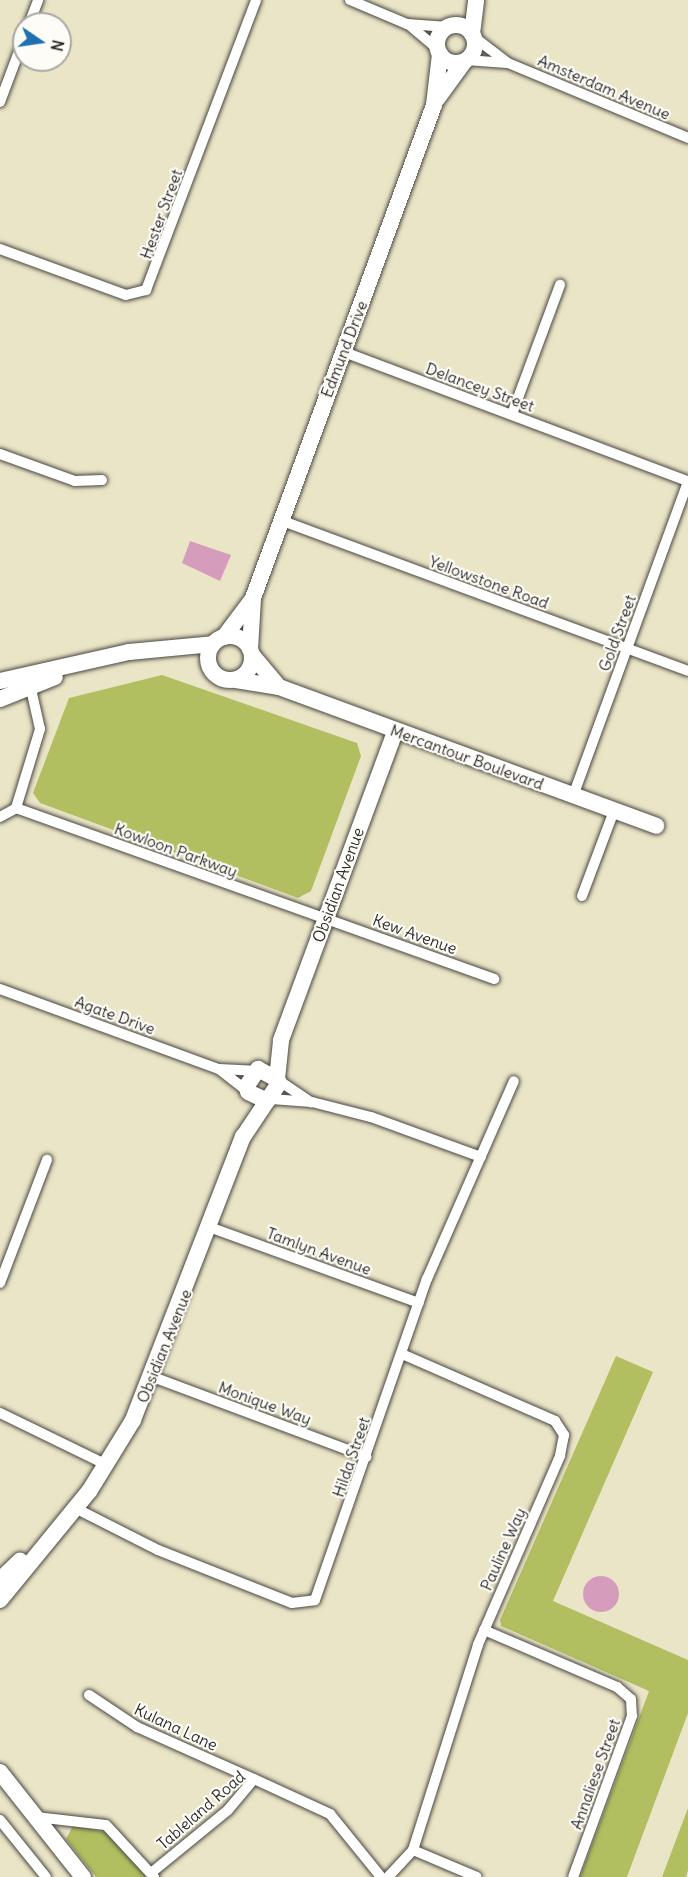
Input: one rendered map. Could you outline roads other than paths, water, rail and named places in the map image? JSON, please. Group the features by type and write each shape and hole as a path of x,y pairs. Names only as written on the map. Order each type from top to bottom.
{"street":[{"name":"Hester Street","path":"0,249 126,295 146,290 256,0"},
{"path":"350,0 407,24 448,61 465,61 475,47 473,35 476,0"},
{"path":"439,51 450,26 470,0"},
{"path":"407,24 450,26 473,35"},
{"name":"Amsterdam Avenue","path":"473,35 508,63 688,138"},
{"name":"Edmund Drive","path":"253,598 436,100 439,51"},
{"name":"Amsterdam Avenue","path":"465,61 508,63"},
{"name":"Edmund Drive","path":"436,100 465,61"},
{"path":"0,102 12,70"},
{"path":"512,414 560,285"},
{"name":"Delancey Street","path":"344,352 688,481"},
{"path":"0,454 75,481 102,480"},
{"name":"Gold Street","path":"573,796 688,481"},
{"path":"677,511 688,515"},
{"name":"Yellowstone Road","path":"280,520 688,671"},
{"path":"210,668 218,641 253,598"},
{"path":"171,651 210,668 218,677 237,680 250,668 253,598"},
{"path":"0,699 30,683 129,652 171,651 218,641 242,640 251,652"},
{"name":"Mercantour Boulevard","path":"251,652 279,687"},
{"name":"Mercantour Boulevard","path":"237,680 279,687 656,826"},
{"path":"0,681 30,683"},
{"path":"0,817 16,808 40,729 30,683"},
{"name":"Obsidian Avenue","path":"0,1600 107,1465 153,1377 243,1137 269,1100 278,1081 281,1040 395,731"},
{"name":"Kowloon Parkway","path":"16,808 326,919"},
{"path":"582,896 614,811"},
{"name":"Kew Avenue","path":"326,919 494,980"},
{"name":"Agate Drive","path":"0,989 219,1069 247,1089"},
{"name":"Obsidian Avenue","path":"243,1137 247,1089 256,1070 281,1040"},
{"name":"Agate Drive","path":"219,1069 256,1070"},
{"path":"256,1070 312,1102"},
{"name":"Hilda Street","path":"75,1508 158,1550 303,1605 315,1600 324,1585 419,1303 514,1081"},
{"path":"247,1089 269,1100 312,1102 386,1121 481,1157"},
{"path":"0,1283 47,1160"},
{"name":"Tamlyn Avenue","path":"209,1227 419,1303"},
{"name":"Pauline Way","path":"402,1354 555,1421 564,1435 560,1456 484,1630 413,1850"},
{"name":"Monique Way","path":"153,1377 367,1457"},
{"path":"0,1413 107,1465"},
{"name":"Obsidian Avenue","path":"0,1580 51,1536"},
{"name":"Annaliese Street","path":"484,1630 617,1687 631,1699 632,1716 573,1877"},
{"name":"Kulana Lane","path":"89,1695 137,1727 254,1779"},
{"path":"0,1772 83,1877"},
{"name":"Tableland Road","path":"152,1875 228,1810 254,1779 330,1814 381,1877"},
{"path":"36,1817 106,1825 152,1875"},
{"path":"0,1820 4,1835 46,1877"},
{"path":"388,1877 413,1850 477,1877"}]}
